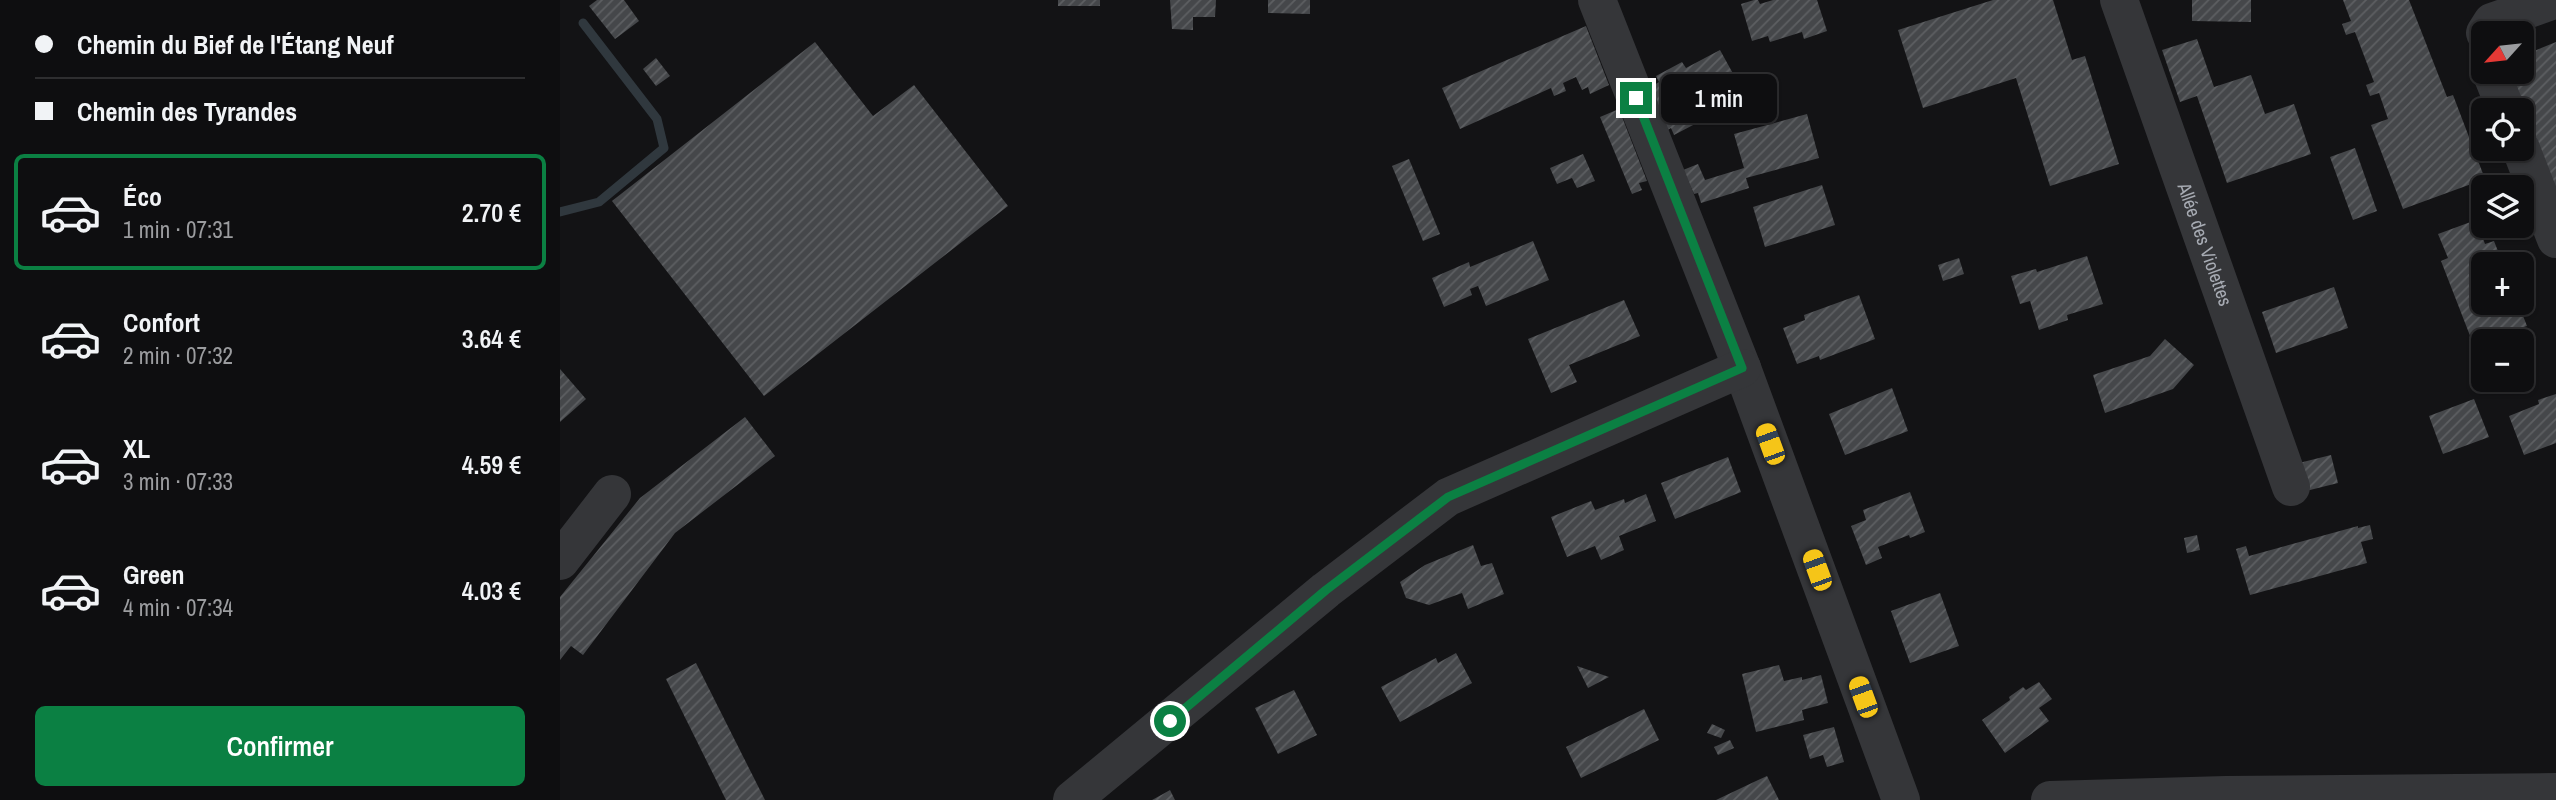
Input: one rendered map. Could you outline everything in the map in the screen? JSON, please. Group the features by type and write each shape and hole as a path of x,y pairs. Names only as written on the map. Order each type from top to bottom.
{"street":[{"path":"1597,0 1742,368 1901,800"},
{"name":"Allée des Violettes","path":"2119,0 2291,487"},
{"path":"2495,21 2554,0"},
{"path":"2526,161 2556,239"},
{"path":"1072,800 1326,590 1448,497 1742,368"},
{"path":"560,561 612,494"},
{"path":"2050,800 2226,795 2505,796 2556,792"}],"building":[{"path":"597,0 624,0 639,21 615,39 589,6"},
{"path":"1058,0 1100,0 1100,6 1058,6"},
{"path":"1170,0 1216,0 1215,17 1193,17 1193,30 1172,29"},
{"path":"1268,0 1310,0 1310,14 1268,13"},
{"path":"1758,0 1760,4 1773,0 1817,0 1827,31 1804,39 1802,32 1770,42 1768,36 1752,41 1741,4"},
{"path":"1993,0 2053,0 2072,60 2085,56 2119,164 2050,186 2016,78 1923,108 1898,30"},
{"path":"2192,0 2251,0 2251,22 2192,21"},
{"path":"2343,0 2409,0 2447,97 2453,95 2471,142 2471,161 2478,161 2483,175 2471,175 2471,184 2403,209 2371,125 2388,119 2379,93 2370,96 2366,85 2374,82 2355,32 2346,35 2342,24 2351,21"},
{"path":"1586,26 1609,85 1590,94 1588,87 1582,90 1576,77 1563,83 1566,91 1554,96 1551,88 1460,129 1442,88"},
{"path":"2197,39 2214,87 2251,75 2265,114 2294,104 2311,154 2227,183 2197,96 2180,102 2162,50"},
{"path":"815,42 873,116 914,85 1008,206 764,396 612,201"},
{"path":"2556,42 2556,200 2534,143 2534,98 2517,98 2512,84 2534,84 2534,51"},
{"path":"1720,50 1736,79 1701,97 1708,110 1692,118 1695,124 1674,135 1671,128 1666,131 1646,90 1659,82 1656,76 1682,62 1686,68"},
{"path":"656,58 670,76 656,86 643,69"},
{"path":"1619,109 1647,181 1639,183 1642,190 1632,194 1600,117"},
{"path":"1807,114 1819,158 1746,178 1749,188 1701,203 1698,193 1694,194 1683,170 1698,164 1705,180 1744,168 1734,134"},
{"path":"2355,148 2377,211 2353,220 2330,157"},
{"path":"1583,154 1595,181 1577,188 1572,178 1557,184 1550,168"},
{"path":"1409,159 1440,234 1423,241 1392,166"},
{"path":"1822,185 1835,225 1765,247 1753,207"},
{"path":"2471,222 2471,238 2483,238 2485,244 2494,241 2498,252 2471,252 2471,315 2523,315 2527,326 2518,329 2471,329 2471,338 2441,261 2448,258 2438,234"},
{"path":"1533,241 1549,280 1486,306 1478,286 1470,289 1472,295 1444,307 1432,278 1469,262 1470,267"},
{"path":"2087,256 2103,304 2067,315 2068,320 2039,330 2030,301 2020,304 2011,276 2036,269 2037,272"},
{"path":"1959,258 1964,274 1943,281 1938,265"},
{"path":"2334,287 2348,328 2276,353 2262,312"},
{"path":"1859,295 1875,339 1820,360 1819,356 1797,364 1783,328 1805,320 1804,315"},
{"path":"1624,300 1640,336 1569,365 1577,382 1551,393 1528,339"},
{"path":"2165,339 2194,365 2173,389 2105,413 2093,375 2150,356"},
{"path":"560,369 586,399 560,422"},
{"path":"1892,388 1908,431 1845,455 1829,414"},
{"path":"2556,394 2556,443 2524,455 2509,416 2539,404 2538,400"},
{"path":"2474,399 2489,437 2443,454 2429,416"},
{"path":"745,417 775,456 675,533 583,655 571,646 560,660 560,597 640,498"},
{"path":"2331,455 2338,483 2306,491 2299,463"},
{"path":"1728,457 1741,492 1675,519 1661,483"},
{"path":"1910,492 1925,532 1878,547 1882,558 1866,565 1851,526 1866,520 1863,510"},
{"path":"1646,494 1656,521 1619,536 1624,550 1601,560 1595,546 1567,557 1551,517 1591,501 1595,510 1624,499 1625,503"},
{"path":"2370,525 2373,539 2361,542 2367,563 2250,595 2236,549 2246,546 2249,556"},
{"path":"2197,535 2200,550 2187,553 2184,538"},
{"path":"1473,545 1481,566 1492,563 1504,594 1468,609 1462,593 1429,605 1406,598 1400,582 1425,565"},
{"path":"1940,593 1959,646 1910,663 1891,611"},
{"path":"1456,653 1472,683 1400,722 1381,687 1436,658 1438,663"},
{"path":"696,663 765,800 726,800 666,679"},
{"path":"1779,665 1784,681 1821,675 1828,703 1802,710 1804,720 1756,732 1742,674"},
{"path":"1577,666 1609,677 1588,688"},
{"path":"2039,682 2052,699 2039,708 2049,721 2005,753 1982,720 2023,687 2026,690"},
{"path":"1294,690 1317,735 1278,754 1255,708"},
{"path":"1644,709 1659,740 1581,778 1566,747"},
{"path":"1712,724 1725,730 1721,738 1707,733"},
{"path":"1834,727 1844,762 1827,767 1823,755 1810,759 1803,735"},
{"path":"1730,740 1734,748 1718,755 1714,747"},
{"path":"1767,776 1779,800 1716,800 1756,781"},
{"path":"1170,790 1175,800 1152,800 1163,794"}],"waterway":[{"path":"560,212 599,202 664,148 657,119 583,23"}],"route":[{"path":"1170,721 1326,590 1448,497 1742,368 1636,98"}]}
